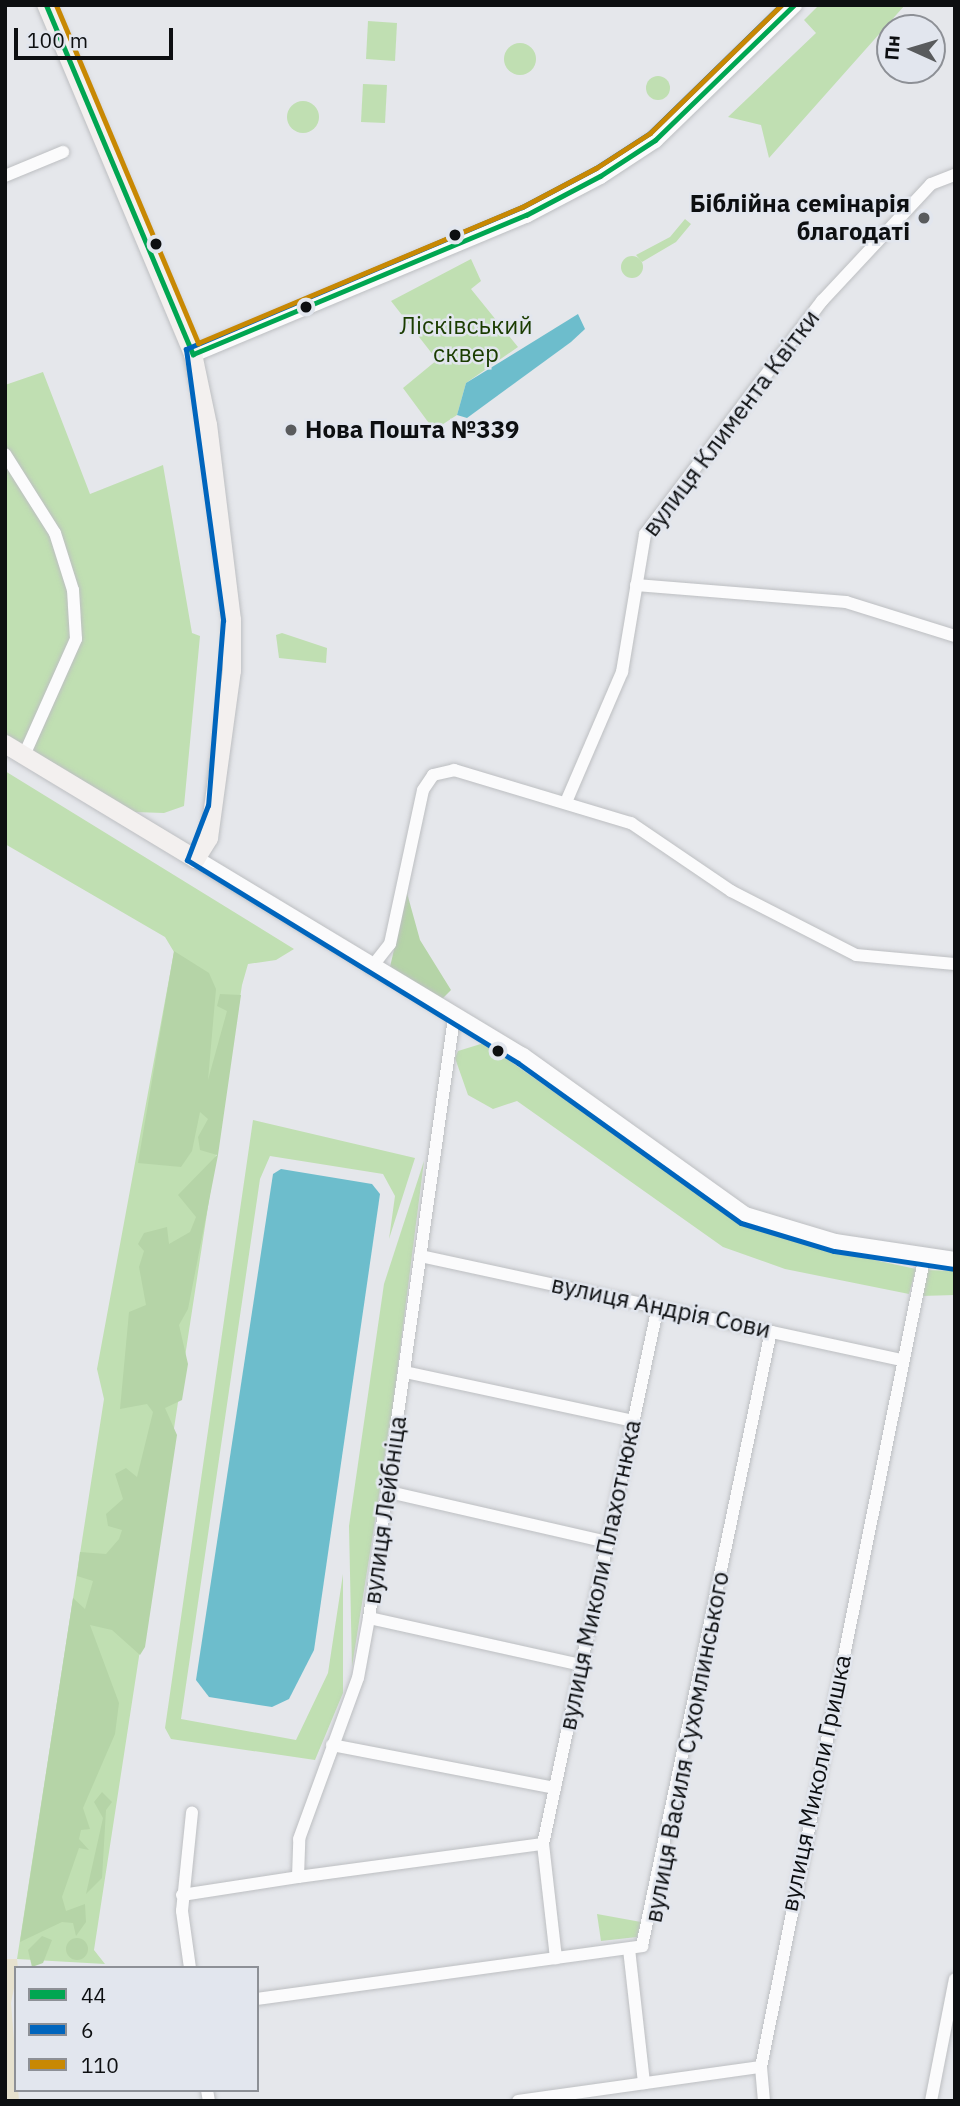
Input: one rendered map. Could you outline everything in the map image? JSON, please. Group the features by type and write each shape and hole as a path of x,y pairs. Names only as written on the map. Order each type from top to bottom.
{"main road":[{"path":"5,744 196,859 217,807 232,621 219,495 193,354 46,5"}],"street":[{"path":"193,354 574,191 655,140 794,5"},
{"path":"5,176 63,152"},
{"name":"вулиця Климента Квітки","path":"566,802 622,672 636,585 650,526 822,301 931,184 955,175"},
{"path":"5,454 55,533 74,615 76,639 24,755"},
{"path":"636,585 846,602 955,636"},
{"path":"371,968 390,944 413,820 433,775 454,771 631,823 731,891 856,956 955,964"},
{"path":"196,859 371,968 523,1056 745,1215 923,1260 955,1260"},
{"name":"вулиця Лейбніца","path":"298,1877 299,1839 358,1678 369,1618 389,1492 454,1018"},
{"name":"вулиця Андрія Сови","path":"420,1256 902,1360"},
{"name":"вулиця Миколи Гришка","path":"764,2101 761,2067 923,1260"},
{"name":"вулиця Миколи Плахотнюка","path":"556,1958 543,1844 658,1306"},
{"name":"вулиця Василя Сухомлинського","path":"259,1999 629,1949 648,1937 771,1331"},
{"path":"405,1373 633,1421"},
{"path":"389,1492 607,1542"},
{"path":"369,1618 581,1665"},
{"path":"332,1745 555,1788"},
{"path":"190,1966 182,1895 192,1812"},
{"path":"182,1895 543,1844"},
{"path":"629,1949 644,2083"},
{"path":"931,2101 955,1979"},
{"path":"518,2101 761,2067"}],"green space":[{"path":"819,5 905,5 897,14 876,14 876,38 769,158 761,125 728,117 816,33 804,20"},
{"path":"368,21 397,23 395,61 366,59"},
{"path":"520,43 531,48 536,59 531,70 520,75 509,70 504,59 509,48"},
{"path":"658,76 667,79 670,88 667,97 658,100 649,97 646,88 649,79"},
{"path":"363,84 387,85 385,123 361,122"},
{"path":"303,101 314,106 319,117 314,128 303,133 292,128 287,117 292,106"},
{"path":"685,219 691,224 676,242 642,262 636,255 670,237"},
{"path":"632,256 640,259 643,267 640,275 632,278 624,275 621,267 624,259"},
{"name":"Лісківський сквер","path":"471,259 481,281 471,289 518,347 466,383 457,415 434,430 403,388 437,360 391,301"},
{"path":"43,372 90,494 163,465 192,633 200,636 184,806 164,813 134,812 5,735 5,385"},
{"path":"282,633 327,648 326,663 279,658 276,635"},
{"path":"5,771 294,949 276,960 248,964 242,985 94,1950 105,1964 17,1959 104,1399 97,1369 174,952 165,937 5,844"},
{"path":"407,893 420,940 451,990 439,1002 390,967"},
{"path":"174,951 209,973 216,989 208,1080 227,1011 217,1006 220,994 241,995 218,1155 188,1309 179,1325 188,1364 182,1400 165,1408 177,1435 145,1647 140,1655 112,1630 90,1625 119,1703 115,1734 83,1808 90,1829 81,1830 79,1839 89,1850 79,1848 62,1897 66,1911 85,1904 86,1922 76,1936 73,1923 62,1922 20,1942 73,1598 85,1609 93,1581 77,1576 80,1552 106,1554 119,1539 122,1530 108,1526 106,1514 123,1499 115,1474 126,1468 137,1477 153,1412 147,1404 120,1409 129,1312 146,1305 139,1267 144,1251 138,1244 144,1233 167,1227 169,1244 190,1232 196,1217 178,1195 217,1155 200,1150 198,1137 208,1119 200,1112 192,1151 181,1167 138,1163"},
{"path":"484,1043 733,1217 814,1247 916,1269 909,1294 785,1269 723,1247 517,1101 493,1109 468,1095 455,1058 458,1051"},
{"path":"253,1120 415,1158 389,1239 395,1196 383,1174 270,1156 260,1179 181,1719 296,1740 328,1673 343,1574 343,1693 315,1760 171,1739 165,1728"},
{"path":"424,1161 392,1412 352,1667 349,1526 384,1284"},
{"path":"926,1270 955,1271 955,1295 921,1296"},
{"path":"102,1792 112,1802 106,1810 102,1878 86,1894 103,1818 94,1802"},
{"path":"597,1914 641,1922 637,1937 601,1941"},
{"path":"42,1936 52,1940 43,1963 32,1966 28,1950"},
{"path":"77,1938 87,1945 88,1949 81,1959 77,1960 67,1953 66,1949 73,1939"}],"sand":[{"path":"5,1959 17,1959 11,2003 14,2092 18,2092 19,2101 5,2101"}],"water":[{"path":"578,314 585,329 571,342 467,418 457,415 466,383"},
{"path":"281,1169 372,1184 380,1194 314,1650 289,1699 272,1707 209,1697 196,1680 273,1174"}],"transit line":[{"name":"44","path":"46,5 193,354"},
{"name":"110","path":"56,5 198,343 522,207 596,168 650,133 781,5"},
{"name":"6","path":"781,5 650,133 596,168 522,207 186,349 223,620 208,805 187,860 518,1063 741,1223 834,1251 954,1269"},
{"name":"44","path":"193,354 526,215 600,176 655,140 794,5"}],"place":[{"name":"Біблійна семінарія благодаті","path":"924,218"},
{"name":"Нова Пошта №339","path":"291,430"}]}
